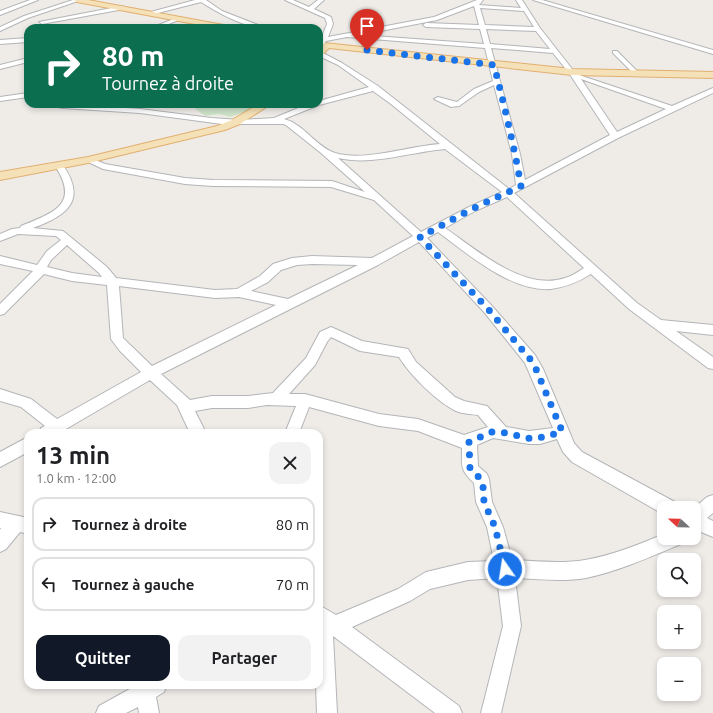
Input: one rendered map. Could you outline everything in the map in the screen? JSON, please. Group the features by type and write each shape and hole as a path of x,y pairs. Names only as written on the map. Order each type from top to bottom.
{"main road":[{"path":"77,0 206,24"},
{"path":"323,47 573,74 713,75"},
{"path":"0,176 59,166 185,138 222,128 260,108"}],"street":[{"path":"0,13 35,0"},
{"path":"0,29 26,17 77,0"},
{"path":"150,13 201,0 220,12 252,24"},
{"path":"288,0 328,17 330,20 323,41"},
{"path":"310,9 321,0"},
{"path":"467,0 526,10"},
{"path":"519,0 538,29 573,74 615,136"},
{"path":"536,0 713,52"},
{"path":"323,46 349,36 414,24 448,15 478,3"},
{"path":"478,3 516,154 521,186"},
{"path":"26,17 42,22 122,8"},
{"path":"165,24 178,19"},
{"path":"0,21 9,24"},
{"path":"414,24 538,29"},
{"path":"417,41 429,25"},
{"path":"349,36 555,51"},
{"path":"0,42 24,40"},
{"path":"323,49 331,59 375,88 508,193 633,306 713,364"},
{"path":"615,52 636,74"},
{"path":"0,67 24,61"},
{"path":"573,74 673,110"},
{"path":"438,99 458,104 473,92 498,82"},
{"path":"323,102 375,88"},
{"path":"53,429 151,373 374,262 472,209 508,193 615,136 713,90"},
{"path":"4,99 24,96"},
{"path":"4,99 24,101"},
{"path":"93,108 140,111 236,122 274,120 297,108"},
{"path":"255,112 274,120 289,123 323,150 420,237 488,309 530,359 536,369 568,447 577,457 657,501"},
{"path":"323,150 337,156 348,158 447,146"},
{"path":"88,160 103,166 185,181 220,184 332,184 380,201"},
{"path":"0,238 53,217 64,207 70,193 66,175 59,166"},
{"path":"438,227 517,279 533,284 567,282 592,269"},
{"path":"16,232 53,232 59,234 103,270 113,282 117,339 181,400 186,407 195,429"},
{"path":"0,310 41,270 47,257 66,241"},
{"path":"0,260 72,277 215,294 239,293 289,303"},
{"path":"239,293 264,279 277,267 296,261 312,260 374,262"},
{"path":"656,324 713,330"},
{"path":"277,398 286,386 310,362 324,335 331,332 360,346 403,353 410,366 450,401 462,407 482,410 501,432"},
{"path":"0,395 26,403 50,429"},
{"path":"186,407 212,402 248,402 277,398 305,400 379,420 418,425 464,442 469,442 492,432 501,432 532,439 549,436 562,431"},
{"path":"294,429 305,400"},
{"path":"469,442 470,469 481,479 484,502 495,527 505,569 512,626 491,713"},
{"path":"0,460 24,446"},
{"path":"701,514 713,503"},
{"path":"0,543 15,523"},
{"path":"701,524 713,530"},
{"path":"324,625 404,595 426,581 447,575 468,571 505,569 559,572 585,569 627,558 658,545"},
{"path":"324,625 327,713"},
{"path":"324,625 452,713"},
{"path":"106,713 151,689"},
{"path":"149,713 151,689"}],"green space":[{"path":"194,108 250,108 247,111 230,117 219,114 205,116"}],"route":[{"path":"367,50 494,65 516,154 521,186 472,209 420,237 488,309 530,359 536,369 562,431 549,436 532,439 501,432 492,432 469,442 469,466 470,469 481,479 484,502 495,527 505,569"}]}
